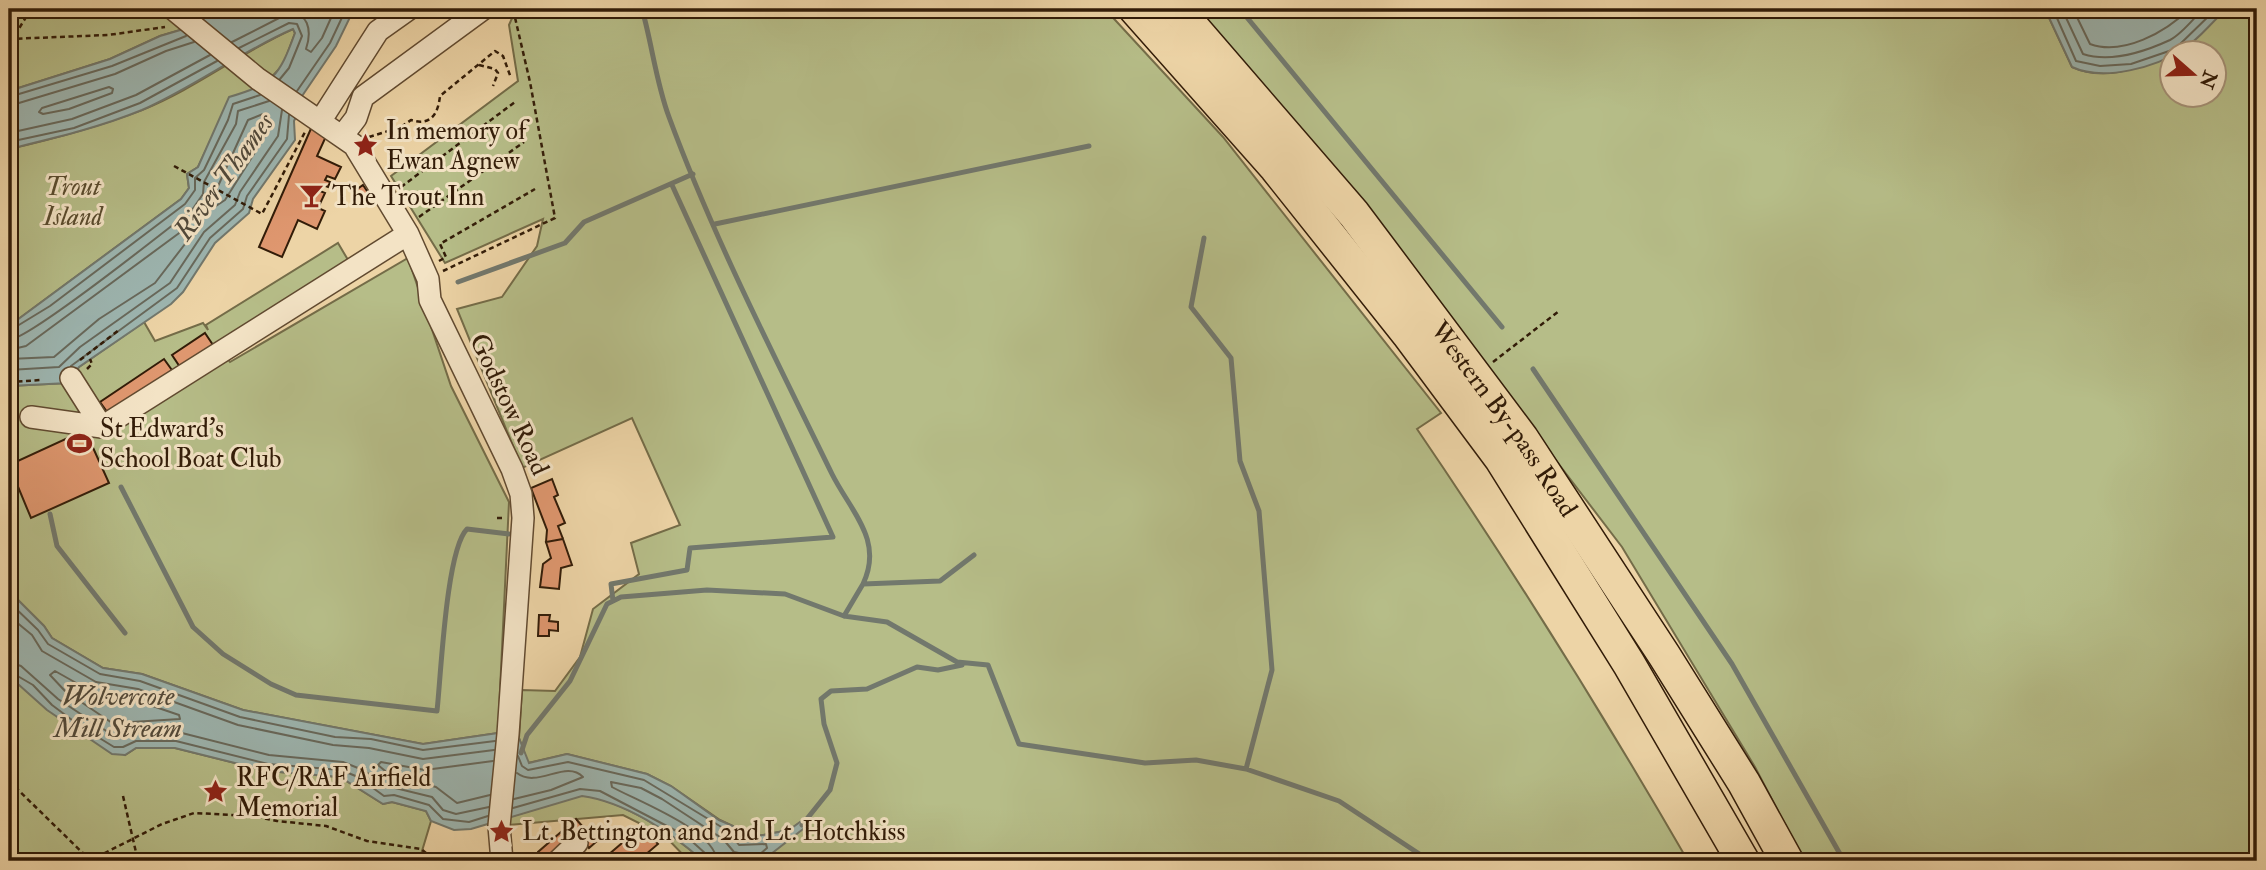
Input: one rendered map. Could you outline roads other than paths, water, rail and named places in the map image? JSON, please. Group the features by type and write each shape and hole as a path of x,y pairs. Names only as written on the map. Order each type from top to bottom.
{"highway":[{"name":"Western By-pass Road","path":"1135,9 1276,168 1408,334 1502,459 1629,664 1743,861"},
{"name":"Western By-pass Road","path":"1177,9 1354,214 1522,438 1657,643 1744,783 1787,861"}],"street":[{"path":"314,125 378,31 409,9"},
{"path":"343,135 356,118 363,97 484,9"},
{"name":"Godstow Road","path":"183,18 232,60 298,107 314,125 343,135 354,145 408,234 426,275 430,300 512,469 521,494 522,532 499,826 502,861"},
{"path":"31,417 103,427 408,234"},
{"path":"72,372 103,427"},
{"path":"558,861 577,843"}],"water":[{"name":"River Thames","path":"214,9 354,9 336,46 298,102 298,113 294,121 295,140 253,199 249,213 215,243 183,292 171,304 79,367 68,383 9,386 9,326 181,199 189,188 187,174 198,167 229,97 256,88 272,77 284,60 295,33 293,29 273,38 142,110 59,137 9,149 9,91 110,59 160,36 187,28"},
{"path":"2045,9 2227,9 2197,38 2158,38 2158,62 2114,73 2085,71 2072,67"},
{"name":"Wolvercote Mill Stream","path":"9,591 44,626 52,638 103,668 142,674 243,710 423,744 498,733 519,738 529,763 567,754 647,774 671,786 719,820 733,826 742,839 789,830 804,819 807,826 762,861 703,861 677,839 647,820 615,805 582,796 471,829 454,830 431,821 426,811 392,802 383,804 340,777 267,771 175,748 136,748 125,755 112,754 47,710 9,676"}],"waterway":[{"path":"642,9 665,104 705,208 832,474 856,514 867,540 870,554 863,584"},
{"path":"1240,9 1502,327"},
{"path":"715,224 1089,146"},
{"path":"458,282 565,243 584,222 693,174"},
{"path":"613,601 611,584 687,570 690,548 833,537 672,185"},
{"path":"521,753 527,735 570,681 607,604 621,597 707,590 785,594 844,616 887,622 957,662 988,665 1019,744 1145,763 1196,760 1246,769 1272,670 1259,511 1240,461 1231,358 1191,307 1204,238"},
{"path":"1533,369 1732,664 1844,861"},
{"path":"121,487 193,627 223,654 271,684 296,695 437,711 449,587 460,541 467,529 509,534"},
{"path":"50,514 57,546 125,633"},
{"path":"844,616 863,584 940,581 974,555"},
{"path":"802,825 830,790 837,763 824,724 821,699 831,691 867,689 917,667 938,670 962,665"},
{"path":"1246,769 1339,801 1430,861"}],"place":[{"name":"In memory of Ewan Agnew","path":"366,145"},
{"name":"The Trout Inn","path":"312,196"},
{"name":"St Edward's School Boat Club","path":"80,443"},
{"name":"RFC/RAF Airfield Memorial","path":"216,792"},
{"name":"Lt. Bettington and 2nd Lt. Hotchkiss","path":"502,831"}],"park label":[{"name":"Trout Island","path":"73,201"}]}
